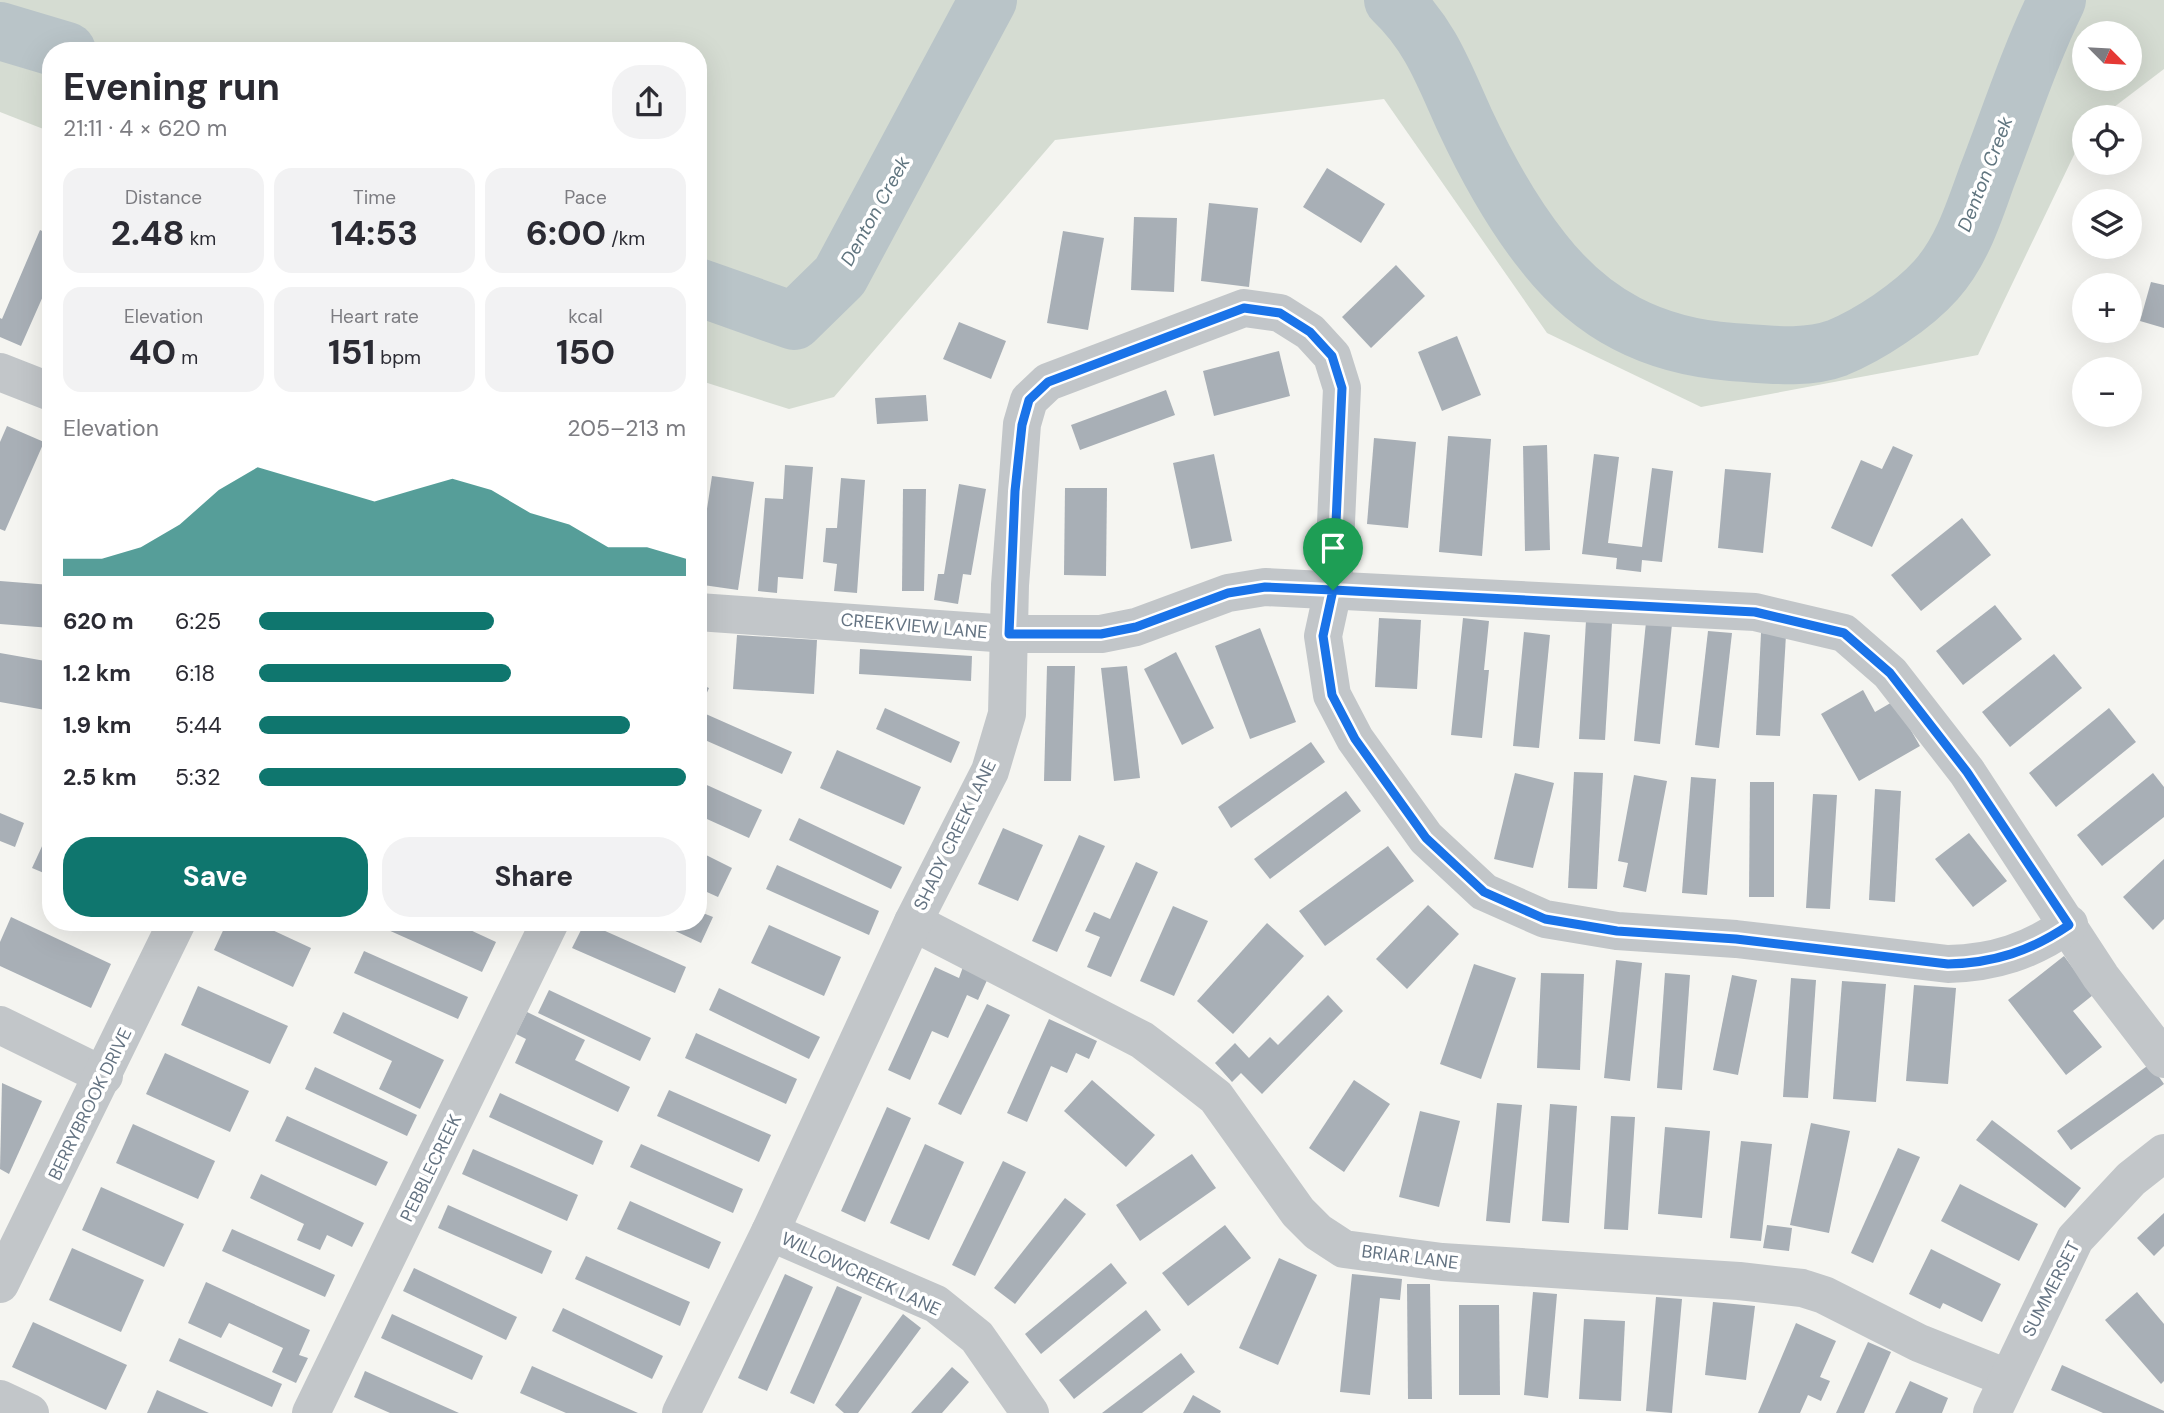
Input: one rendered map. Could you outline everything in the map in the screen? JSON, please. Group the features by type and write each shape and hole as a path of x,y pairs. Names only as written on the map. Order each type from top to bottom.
{"street":[{"name":"SHADY CREEK LANE","path":"681,1413 770,1232 913,922 990,771 1007,714 1015,491 1022,425 1029,400 1048,382 1244,308 1280,313 1310,332 1332,356 1342,388 1333,590 1323,636 1332,695 1355,739 1426,838 1484,892 1545,919 1617,931 1736,939 1948,964 1979,963 2012,955 2040,944 2069,925"},
{"path":"0,372 42,388"},
{"name":"CREEKVIEW LANE","path":"707,613 1009,634 1101,634 1136,627 1228,593 1265,587 1755,612 1844,633 1890,673 1967,772 2101,976 2164,1059"},
{"name":"BRIAR LANE","path":"913,922 1142,1040 1179,1068 1216,1097 1298,1212 1318,1232 1344,1249 1443,1262 1739,1281 1802,1288 1824,1295 1919,1343 2007,1378"},
{"name":"BERRYBROOK DRIVE","path":"0,1284 173,931"},
{"name":"PEBBLECREEK","path":"312,1413 546,931"},
{"path":"0,1025 104,1076"},
{"name":"SUMMERSET","path":"1992,1413 2075,1239 2131,1179 2164,1153"},
{"name":"WILLOWCREEK LANE","path":"770,1232 936,1304 976,1337 1030,1413"},
{"path":"0,1399 30,1413"}],"shaded area":[{"path":"0,0 2164,0 2164,69 2142,86 2142,21 2072,21 2072,91 2135,91 2117,105 2072,105 2072,159 1978,355 1701,407 1547,333 1384,99 1055,140 834,397 789,409 707,383 707,42 42,42 42,128 0,112"}],"building":[{"path":"1327,168 1385,204 1361,243 1303,207"},
{"path":"1209,203 1258,208 1249,287 1201,281"},
{"path":"1134,217 1177,218 1174,292 1131,290"},
{"path":"40,230 42,298 21,346 0,337 0,318 2,319"},
{"path":"1063,231 1104,238 1088,330 1047,323"},
{"path":"1396,265 1425,296 1371,348 1342,317"},
{"path":"2151,282 2164,285 2164,328 2142,322"},
{"path":"959,322 1006,341 991,379 943,359"},
{"path":"1457,336 1481,395 1442,411 1418,352"},
{"path":"1279,351 1290,396 1214,416 1203,371"},
{"path":"1166,390 1175,415 1080,450 1071,425"},
{"path":"926,395 928,421 877,424 875,398"},
{"path":"7,426 42,441 5,531 0,529 0,442"},
{"path":"1448,436 1491,439 1482,556 1439,552"},
{"path":"1374,438 1416,442 1408,528 1367,524"},
{"path":"1547,445 1550,550 1525,551 1523,446"},
{"path":"1893,446 1913,455 1872,547 1831,528 1861,460 1882,469"},
{"path":"1214,454 1232,541 1191,549 1173,463"},
{"path":"1594,454 1619,457 1608,543 1642,547 1652,468 1673,471 1662,562 1642,560 1641,572 1616,569 1617,558 1582,554"},
{"path":"785,465 813,467 803,579 778,577 777,593 758,591 765,498 783,499"},
{"path":"1725,469 1771,473 1763,553 1718,548"},
{"path":"712,476 754,482 738,590 707,586 707,509"},
{"path":"841,478 865,480 857,593 834,591 837,564 823,562 826,528 837,528"},
{"path":"959,484 986,489 971,575 963,574 958,604 934,600 938,574 944,574"},
{"path":"1065,488 1107,488 1106,576 1064,575"},
{"path":"903,489 926,489 924,591 902,591"},
{"path":"1962,518 1991,555 1921,611 1891,575"},
{"path":"0,581 42,584 42,627 0,624"},
{"path":"1995,605 2022,639 1963,685 1936,651"},
{"path":"1379,618 1421,620 1417,689 1375,687"},
{"path":"1463,618 1489,621 1484,670 1489,670 1482,738 1451,735"},
{"path":"1586,621 1612,623 1605,740 1579,739"},
{"path":"1646,622 1672,624 1660,744 1634,741"},
{"path":"1260,628 1296,722 1250,739 1215,646"},
{"path":"1708,631 1732,633 1719,748 1695,745"},
{"path":"1524,632 1550,635 1539,748 1513,746"},
{"path":"1761,633 1786,635 1780,736 1756,735"},
{"path":"737,635 817,640 814,694 733,689"},
{"path":"860,649 972,656 971,681 859,674"},
{"path":"1176,652 1214,728 1182,745 1144,669"},
{"path":"0,653 42,660 42,709 0,702"},
{"path":"2054,654 2082,688 2010,747 1982,712"},
{"path":"1047,666 1075,666 1071,781 1044,781"},
{"path":"1127,666 1140,778 1114,781 1101,668"},
{"path":"1863,690 1875,712 1894,701 1920,746 1859,781 1821,714"},
{"path":"885,708 960,742 951,763 876,729"},
{"path":"2109,708 2136,742 2056,807 2029,773"},
{"path":"707,715 792,752 782,774 707,741"},
{"path":"1311,742 1325,762 1231,828 1218,807"},
{"path":"837,750 921,787 904,825 820,788"},
{"path":"1574,772 1603,773 1597,889 1568,888"},
{"path":"1515,773 1554,783 1533,868 1494,859"},
{"path":"2153,773 2164,787 2164,817 2102,866 2077,835"},
{"path":"1634,775 1667,781 1646,892 1623,887 1628,863 1618,861"},
{"path":"1691,777 1716,779 1707,895 1682,893"},
{"path":"1750,782 1774,782 1774,897 1749,897"},
{"path":"707,785 762,810 749,838 707,819"},
{"path":"1875,789 1901,791 1895,902 1869,900"},
{"path":"1346,791 1361,811 1270,879 1254,859"},
{"path":"1813,794 1837,795 1830,909 1806,908"},
{"path":"0,813 24,823 15,847 0,841"},
{"path":"799,818 902,867 891,889 789,840"},
{"path":"1003,828 1043,845 1018,901 978,884"},
{"path":"1969,833 2007,881 1973,907 1935,859"},
{"path":"1079,835 1105,846 1057,952 1032,941"},
{"path":"42,846 42,872 32,868"},
{"path":"1388,846 1414,881 1325,946 1299,911"},
{"path":"707,856 732,868 718,897 707,892"},
{"path":"2164,859 2164,919 2153,930 2123,897"},
{"path":"1136,862 1158,872 1111,977 1087,967 1100,937 1085,931 1094,912 1110,919"},
{"path":"777,865 879,911 869,935 766,889"},
{"path":"1428,905 1459,934 1407,989 1376,959"},
{"path":"1173,906 1208,921 1174,996 1140,981"},
{"path":"707,915 713,917 707,930"},
{"path":"11,917 111,964 91,1008 0,966 0,942"},
{"path":"1267,923 1304,956 1233,1034 1197,1001"},
{"path":"769,925 841,957 824,996 751,963"},
{"path":"223,931 274,931 311,948 293,987 214,950"},
{"path":"390,931 472,931 496,942 482,972"},
{"path":"580,931 605,931 686,967 675,993 572,948"},
{"path":"675,931 707,931 701,943"},
{"path":"364,951 468,997 458,1019 354,973"},
{"path":"2064,956 2093,995 2073,1011 2102,1047 2066,1075 2008,1000"},
{"path":"1616,960 1642,963 1630,1081 1604,1078"},
{"path":"1474,964 1516,978 1481,1079 1440,1064"},
{"path":"935,967 959,978 963,967 988,978 978,1000 967,995 948,1038 932,1031 910,1080 888,1070"},
{"path":"1541,973 1584,974 1580,1070 1537,1068"},
{"path":"1665,973 1690,975 1682,1090 1657,1088"},
{"path":"1732,975 1757,980 1738,1075 1713,1070"},
{"path":"1791,978 1816,980 1808,1098 1783,1097"},
{"path":"1842,981 1886,984 1876,1102 1833,1099"},
{"path":"1914,985 1956,988 1948,1084 1906,1081"},
{"path":"198,986 288,1026 270,1064 181,1025"},
{"path":"719,988 820,1037 809,1059 709,1010"},
{"path":"549,990 651,1038 640,1061 538,1013"},
{"path":"1328,995 1343,1011 1262,1094 1241,1073 1232,1082 1215,1063 1235,1043 1249,1058 1270,1037 1278,1045"},
{"path":"987,1004 1010,1015 961,1115 938,1104"},
{"path":"343,1012 444,1060 420,1109 379,1089 392,1061 333,1033"},
{"path":"527,1012 585,1040 575,1060 630,1087 618,1112 515,1063 526,1039 516,1034"},
{"path":"1049,1019 1097,1041 1089,1059 1076,1053 1067,1073 1051,1066 1027,1122 1007,1113"},
{"path":"696,1033 797,1079 786,1104 685,1058"},
{"path":"165,1053 249,1091 230,1132 146,1094"},
{"path":"2150,1064 2164,1084 2071,1150 2057,1131"},
{"path":"315,1067 417,1115 407,1136 305,1089"},
{"path":"1092,1080 1155,1135 1126,1167 1064,1111"},
{"path":"1354,1080 1390,1104 1344,1172 1309,1148"},
{"path":"2,1083 42,1101 9,1174 0,1169"},
{"path":"669,1090 771,1135 759,1162 657,1116"},
{"path":"500,1093 603,1141 593,1165 489,1117"},
{"path":"1497,1103 1522,1105 1510,1223 1486,1221"},
{"path":"1550,1104 1577,1106 1569,1223 1542,1221"},
{"path":"887,1107 911,1118 865,1222 841,1211"},
{"path":"1420,1111 1460,1121 1439,1207 1399,1197"},
{"path":"287,1116 388,1162 376,1186 275,1141"},
{"path":"1611,1116 1635,1117 1628,1230 1604,1229"},
{"path":"1992,1120 2081,1188 2065,1208 1976,1140"},
{"path":"1811,1123 1850,1131 1829,1233 1790,1225"},
{"path":"133,1124 215,1161 198,1199 116,1163"},
{"path":"1665,1127 1710,1131 1702,1218 1658,1214"},
{"path":"1741,1141 1772,1144 1761,1241 1730,1238"},
{"path":"641,1144 743,1189 733,1213 630,1167"},
{"path":"925,1144 964,1162 929,1240 890,1223"},
{"path":"1898,1148 1920,1157 1873,1263 1851,1253"},
{"path":"473,1149 578,1195 567,1221 462,1174"},
{"path":"1192,1154 1216,1188 1140,1241 1116,1205"},
{"path":"1003,1161 1026,1172 975,1276 952,1265"},
{"path":"261,1174 364,1223 352,1247 327,1235 320,1250 297,1240 304,1224 250,1198"},
{"path":"1960,1184 2038,1224 2019,1261 1941,1221"},
{"path":"101,1187 184,1224 164,1267 82,1230"},
{"path":"1065,1198 1086,1214 1015,1304 994,1288"},
{"path":"630,1201 721,1242 709,1269 617,1229"},
{"path":"448,1205 552,1251 542,1274 438,1228"},
{"path":"2164,1213 2164,1246 2154,1256 2137,1238"},
{"path":"1225,1225 1251,1258 1188,1306 1162,1273"},
{"path":"1767,1225 1792,1228 1789,1251 1763,1248"},
{"path":"232,1229 335,1275 325,1297 222,1251"},
{"path":"72,1248 144,1280 121,1332 49,1300"},
{"path":"1931,1249 2001,1284 1982,1322 1943,1303 1940,1309 1909,1294"},
{"path":"586,1256 690,1302 680,1326 575,1279"},
{"path":"1279,1258 1317,1275 1278,1365 1239,1348"},
{"path":"1111,1263 1127,1283 1041,1354 1025,1334"},
{"path":"414,1268 517,1317 506,1340 403,1291"},
{"path":"785,1274 813,1287 767,1391 738,1378"},
{"path":"1352,1274 1402,1279 1400,1300 1380,1298 1370,1395 1340,1392"},
{"path":"206,1282 310,1330 299,1355 308,1358 296,1383 272,1372 283,1348 229,1323 221,1338 188,1323"},
{"path":"1407,1284 1430,1284 1432,1399 1408,1399"},
{"path":"837,1286 862,1297 814,1404 790,1393"},
{"path":"1533,1292 1557,1294 1548,1398 1524,1395"},
{"path":"2137,1292 2164,1324 2164,1381 2161,1384 2105,1320"},
{"path":"1656,1297 1682,1299 1672,1413 1646,1411"},
{"path":"1713,1302 1755,1306 1746,1380 1705,1375"},
{"path":"1459,1305 1499,1305 1500,1395 1459,1395"},
{"path":"563,1308 663,1356 652,1379 552,1331"},
{"path":"1146,1310 1161,1330 1074,1399 1059,1380"},
{"path":"392,1314 483,1356 472,1380 381,1338"},
{"path":"903,1314 921,1328 858,1413 844,1413 835,1405"},
{"path":"1584,1319 1625,1321 1621,1401 1579,1399"},
{"path":"33,1322 127,1365 106,1410 12,1367"},
{"path":"1796,1323 1836,1341 1820,1377 1830,1381 1821,1401 1808,1395 1800,1413 1758,1413"},
{"path":"179,1338 282,1384 272,1407 169,1361"},
{"path":"1868,1342 1891,1352 1864,1413 1836,1413"},
{"path":"1181,1353 1195,1372 1142,1413 1102,1413"},
{"path":"2062,1365 2164,1413 2103,1413 2051,1390"},
{"path":"532,1366 638,1413 566,1413 520,1393"},
{"path":"952,1367 969,1382 942,1413 911,1413"},
{"path":"365,1371 459,1413 390,1413 354,1397"},
{"path":"1910,1381 1948,1398 1942,1413 1895,1413"},
{"path":"157,1390 209,1413 147,1413"},
{"path":"1193,1395 1221,1411 1220,1413 1183,1413"}],"waterway":[{"name":"Denton Creek","path":"707,290 794,321 840,276 988,0"},
{"name":"Denton Creek","path":"1393,0 1427,42 1482,156 1510,205 1543,252 1582,293 1626,323 1676,343 1703,349 1785,355 1825,352 1863,336 1915,300 1945,269 1966,231 2029,65 2057,0"},
{"name":"Denton Creek","path":"0,31 42,44"}],"route":[{"path":"1333,590 1265,587 1228,593 1136,627 1101,634 1009,634 1015,491 1022,425 1029,400 1048,382 1244,308 1280,313 1310,332 1332,356 1342,388 1333,590 1323,636 1332,695 1355,739 1426,838 1484,892 1545,919 1617,931 1736,939 1948,964 1979,963 2012,955 2040,944 2069,925 1967,772 1890,673 1844,633 1755,612 1333,590"}]}
